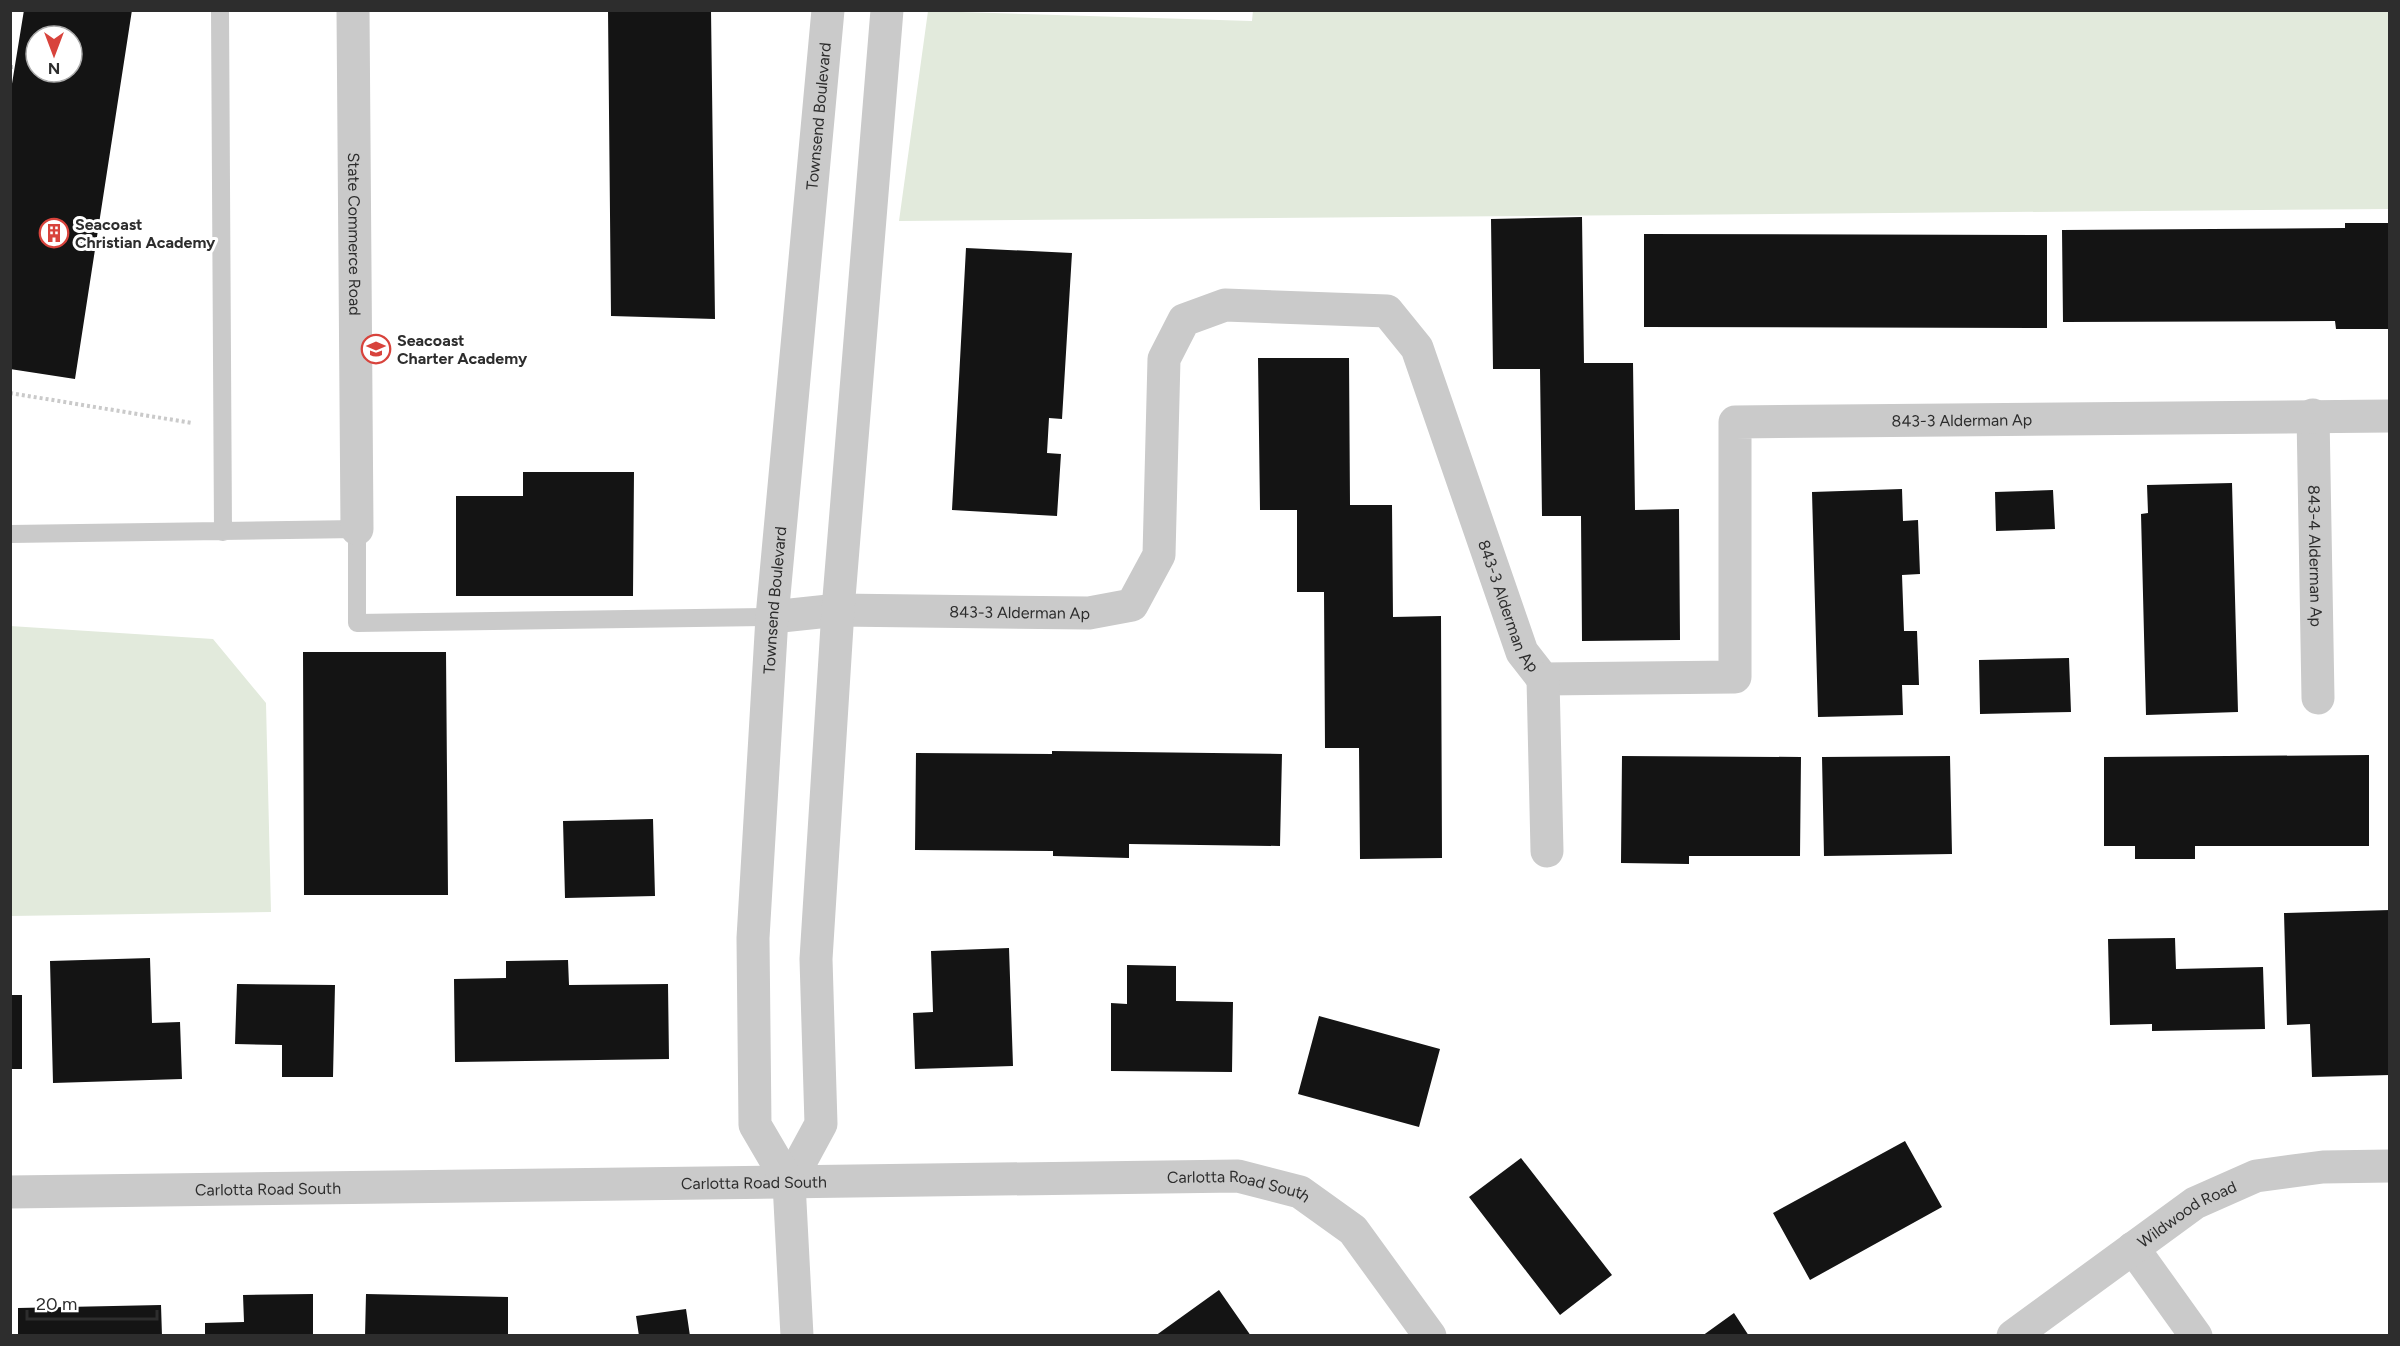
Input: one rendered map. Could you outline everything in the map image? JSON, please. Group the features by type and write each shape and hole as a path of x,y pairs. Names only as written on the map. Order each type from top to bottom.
{"street":[{"name":"State Commerce Road","path":"353,10 357,529"},
{"name":"Townsend Boulevard","path":"797,1335 789,1183 755,1125 753,938 772,617 828,10"},
{"path":"789,1183 821,1124 816,958 838,610 887,10"},
{"name":"843-3 Alderman Ap","path":"772,617 838,610 1089,613 1132,604 1159,555 1164,359 1184,320 1225,305 1386,311 1417,348 1522,652 1543,679 1735,677 1735,422 2390,416"},
{"name":"843-4 Alderman Ap","path":"2313,415 2318,698"},
{"path":"1543,679 1547,851"},
{"name":"Wildwood Road","path":"2013,1335 2195,1203 2256,1176 2323,1167 2390,1166"},
{"name":"Carlotta Road South","path":"10,1192 1238,1176 1300,1192 1353,1230 1430,1335"},
{"path":"2133,1248 2196,1335"}],"lane":[{"path":"220,10 223,532"},
{"path":"10,534 357,529 357,623 772,617"}],"path":[{"path":"10,393 193,423"}],"shaded area":[{"path":"1253,10 2389,11 2389,209 899,221 928,11 1252,21"},
{"path":"10,626 213,639 266,703 271,912 11,916"}],"building":[{"name":"Seacoast Christian Academy","path":"24,10 132,10 75,379 10,369 10,96"},
{"path":"608,10 711,10 715,319 611,316"},
{"path":"1582,217 1584,363 1633,363 1635,510 1679,509 1680,640 1582,641 1581,516 1542,516 1540,369 1493,369 1491,219"},
{"path":"2345,223 2390,223 2390,329 2336,329 2335,321 2063,322 2062,230 2345,228"},
{"path":"1644,234 2047,235 2047,328 1644,327"},
{"path":"966,248 1072,253 1062,419 1049,418 1047,453 1061,454 1057,516 952,510"},
{"path":"1258,358 1349,358 1350,505 1392,505 1393,617 1441,616 1442,858 1360,859 1359,748 1325,748 1324,592 1297,592 1297,510 1260,510"},
{"path":"523,472 634,472 633,596 456,596 456,496 523,496"},
{"path":"2232,483 2238,712 2146,715 2141,514 2148,513 2147,485"},
{"path":"1902,489 1903,521 1918,520 1920,574 1902,575 1904,631 1917,631 1919,685 1902,685 1903,715 1818,717 1812,492"},
{"path":"2053,490 2055,529 1996,531 1995,492"},
{"path":"303,652 446,652 448,895 304,895"},
{"path":"2069,658 2071,712 1980,714 1979,660"},
{"path":"1052,751 1282,754 1280,846 1129,844 1129,858 1053,856 1053,851 915,850 916,753 1052,754"},
{"path":"2369,755 2369,846 2195,846 2195,859 2135,859 2135,846 2104,846 2104,757"},
{"path":"1622,756 1801,757 1800,856 1689,856 1689,864 1621,863"},
{"path":"1950,756 1952,854 1824,856 1822,757"},
{"path":"653,819 655,896 565,898 563,821"},
{"path":"2390,910 2390,1075 2312,1077 2310,1024 2287,1025 2284,913"},
{"path":"2175,938 2176,969 2263,967 2265,1029 2152,1031 2152,1024 2110,1025 2108,939"},
{"path":"1009,948 1013,1066 915,1069 913,1013 933,1012 931,951"},
{"path":"150,958 152,1023 180,1022 182,1079 53,1083 50,961"},
{"path":"568,960 569,985 668,984 669,1059 455,1062 454,979 506,978 506,961"},
{"path":"1127,965 1176,966 1176,1001 1233,1002 1232,1072 1111,1071 1111,1003 1127,1004"},
{"path":"237,984 335,985 333,1077 282,1077 282,1045 235,1044"},
{"path":"10,995 22,995 22,1069 10,1069"},
{"path":"1319,1016 1440,1049 1419,1127 1298,1094"},
{"path":"1905,1141 1942,1207 1810,1280 1773,1213"},
{"path":"1521,1158 1612,1275 1560,1315 1469,1197"},
{"path":"1219,1290 1251,1336 1155,1336"},
{"path":"313,1294 313,1336 205,1336 205,1323 244,1322 243,1295"},
{"path":"366,1294 508,1297 508,1336 365,1336"},
{"path":"161,1305 162,1336 18,1336 18,1308"},
{"path":"686,1309 690,1336 639,1336 636,1316"},
{"path":"1734,1313 1749,1336 1702,1336"}],"place":[{"name":"Seacoast Christian Academy","path":"54,233"},
{"name":"Seacoast Charter Academy","path":"376,349"}]}
